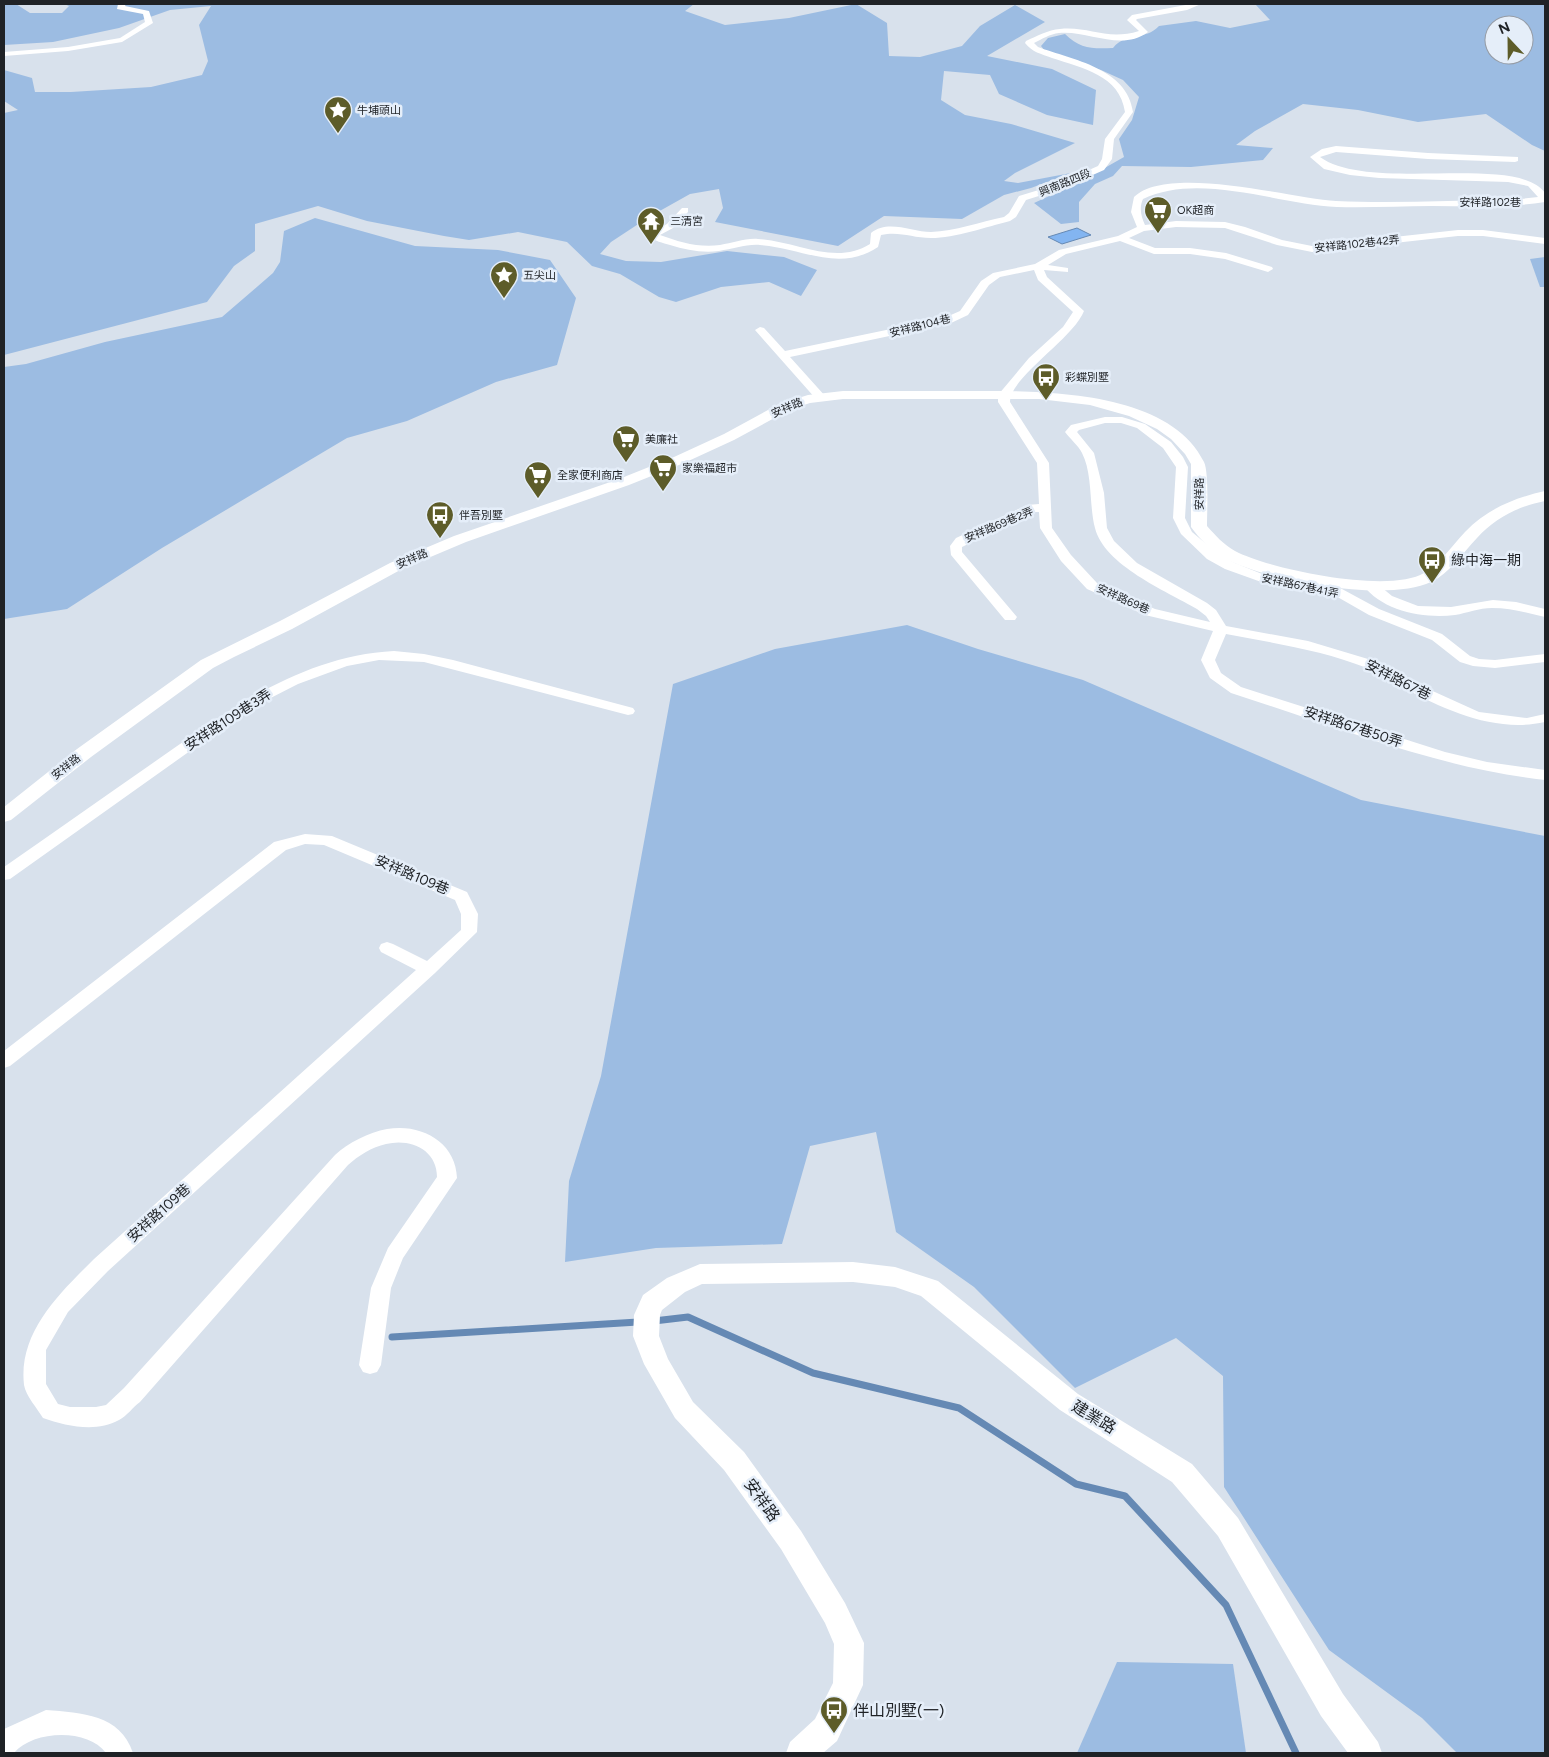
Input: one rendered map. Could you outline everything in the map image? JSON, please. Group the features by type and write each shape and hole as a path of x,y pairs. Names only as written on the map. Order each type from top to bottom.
{"street":[{"path":"4,54 68,49 122,40 149,23 146,13 120,7 122,4"},
{"name":"興南路四段","path":"685,210 670,226 654,236 701,249 718,248 745,241 763,242 792,249 845,257 858,255 876,246 876,233 894,229 930,234 947,233 1007,219 1013,215 1022,198 1058,187 1101,168 1107,159 1106,151 1110,137 1129,112 1127,100 1118,84 1103,75 1035,49 1029,43 1059,31 1081,32 1115,38 1130,36 1144,32 1131,20 1134,17 1187,8 1197,4"},
{"name":"安祥路102巷","path":"1142,228 1134,207 1139,197 1156,189 1196,186 1310,203 1512,203 1544,199 1540,191 1530,183 1491,178 1350,173 1330,169 1318,163 1314,157 1325,151 1336,149 1428,156 1515,159"},
{"name":"安祥路102巷42弄","path":"1142,228 1176,224 1225,225 1280,243 1312,249 1458,233 1483,233 1545,241"},
{"path":"1038,266 1063,252 1121,238 1142,228"},
{"path":"1121,238 1154,251 1226,256 1268,269"},
{"path":"1038,266 1064,270"},
{"path":"1004,395 1036,357 1078,316 1079,311 1042,278 1038,266"},
{"name":"安祥路104巷","path":"784,356 947,321 964,313 985,283 997,275 1038,266"},
{"path":"760,330 820,397"},
{"name":"安祥路","path":"4,816 84,753 207,664 396,566 460,539 651,471 729,437 784,407 820,397 860,394 1039,396 1091,401 1134,413 1162,426 1176,436 1185,445 1198,464 1200,527 1217,546 1230,555 1276,571 1309,578 1370,585 1406,584 1422,580 1437,571 1489,519 1513,505 1545,496"},
{"name":"安祥路69巷","path":"1004,395 1004,402 1028,443 1043,463 1046,528 1066,558 1092,586 1150,612 1221,629"},
{"name":"安祥路67巷41弄","path":"1221,629 1211,613 1202,606 1132,566 1108,544 1101,528 1098,493 1088,453 1072,432 1076,427 1105,420 1122,420 1141,426 1167,445 1177,456 1182,467 1179,518 1187,534 1212,556 1230,566 1264,579 1336,592 1353,598 1374,612 1437,637 1465,659 1478,663 1495,664 1545,658"},
{"name":"安祥路69巷2弄","path":"1010,617 956,552 956,546 961,541 1031,508 1044,508"},
{"path":"1370,585 1381,596 1392,602 1422,612 1451,611 1484,604 1532,608 1545,613"},
{"path":"1532,608 1545,602"},
{"name":"安祥路67巷","path":"1221,629 1308,645 1373,665 1410,686 1476,716 1527,722 1545,718"},
{"name":"安祥路67巷50弄","path":"1221,629 1208,660 1216,675 1236,690 1441,756 1487,767 1545,775"},
{"name":"安祥路109巷3弄","path":"4,875 244,706 280,687 322,670 354,661 380,656 429,658 628,711"},
{"name":"安祥路109巷","path":"4,1061 280,846 306,839 326,840 461,896 467,905 472,922 469,932 101,1265 60,1306 36,1349 35,1386 52,1411 70,1417 96,1417 112,1412 132,1395 321,1182 353,1150 386,1136 420,1139 434,1145 448,1168 447,1178 395,1254 381,1288 370,1365"},
{"path":"387,948 429,969"},
{"name":"建業路","path":"700,1274 853,1272 895,1276 929,1288 1069,1402 1182,1473 1228,1527 1332,1705 1367,1753"},
{"name":"安祥路","path":"700,1274 676,1285 652,1303 647,1315 646,1336 657,1364 684,1410 734,1461 791,1540 835,1613 849,1643 848,1685 826,1730 800,1753"},
{"path":"4,1746 9,1740 46,1722 83,1725 109,1736 121,1753"}],"shaded area":[{"path":"4,4 16,4 30,13 62,13 69,6 64,4 694,4 685,11 725,25 789,18 856,4 887,23 889,56 920,57 962,46 980,26 1015,5 1045,22 987,56 1052,69 1096,90 1093,125 1047,115 999,94 990,75 944,71 941,100 965,115 1011,124 1075,143 1015,173 1004,181 1018,183 1071,173 1031,188 1004,195 962,219 884,216 838,246 715,222 723,208 719,189 690,194 649,217 611,242 600,254 626,261 661,262 727,251 784,257 817,270 801,296 769,282 721,287 676,302 659,297 620,274 592,266 567,242 518,232 469,240 367,221 318,206 255,224 255,251 234,266 207,302 4,355 4,113 18,110 4,101 4,70 32,78 35,92 71,92 151,87 202,75 208,61 199,25 211,6 170,10 119,28 53,42 4,45"},
{"path":"1255,4 1545,4 1545,151 1532,145 1486,114 1418,122 1358,110 1303,104 1255,131 1236,145 1273,148 1263,160 1191,167 1122,166 1113,176 1095,184 1079,202 1079,222 1061,224 1034,203 1080,182 1124,157 1119,139 1132,120 1139,97 1123,80 1101,70 1045,51 1041,46 1048,38 1065,34 1076,43 1087,47 1113,48 1124,40 1154,31 1159,26 1196,21 1230,28 1270,20"},
{"path":"315,218 415,246 498,250 550,260 576,298 557,365 496,382 407,421 347,438 162,548 67,609 4,619 4,367 26,364 105,342 222,317 273,273 280,262 284,231"},
{"path":"1077,228 1091,235 1062,244 1048,237"},
{"path":"1545,257 1545,287 1540,287 1530,259"},
{"path":"907,625 978,649 1083,680 1361,800 1545,836 1545,1753 1457,1753 1422,1718 1329,1650 1224,1487 1223,1376 1176,1338 1075,1388 974,1287 896,1232 876,1132 810,1146 782,1244 656,1248 565,1262 569,1181 601,1076 673,684 775,649"},
{"path":"1117,1662 1233,1664 1246,1753 1077,1753"}],"waterway":[{"path":"654,1321 688,1317 813,1373 959,1408 1076,1484 1125,1496 1226,1605 1296,1753"},
{"path":"392,1337 638,1322"}],"place":[{"name":"牛埔頭山","path":"338,134"},
{"name":"OK超商","path":"1158,234"},
{"name":"三清宮","path":"651,245"},
{"name":"五尖山","path":"504,299"},
{"name":"彩蝶別墅","path":"1046,401"},
{"name":"美廉社","path":"626,463"},
{"name":"家樂福超市","path":"663,492"},
{"name":"全家便利商店","path":"538,499"},
{"name":"伴吾別墅","path":"440,539"},
{"name":"綠中海一期","path":"1432,584"},
{"name":"伴山別墅(一)","path":"834,1734"}]}
